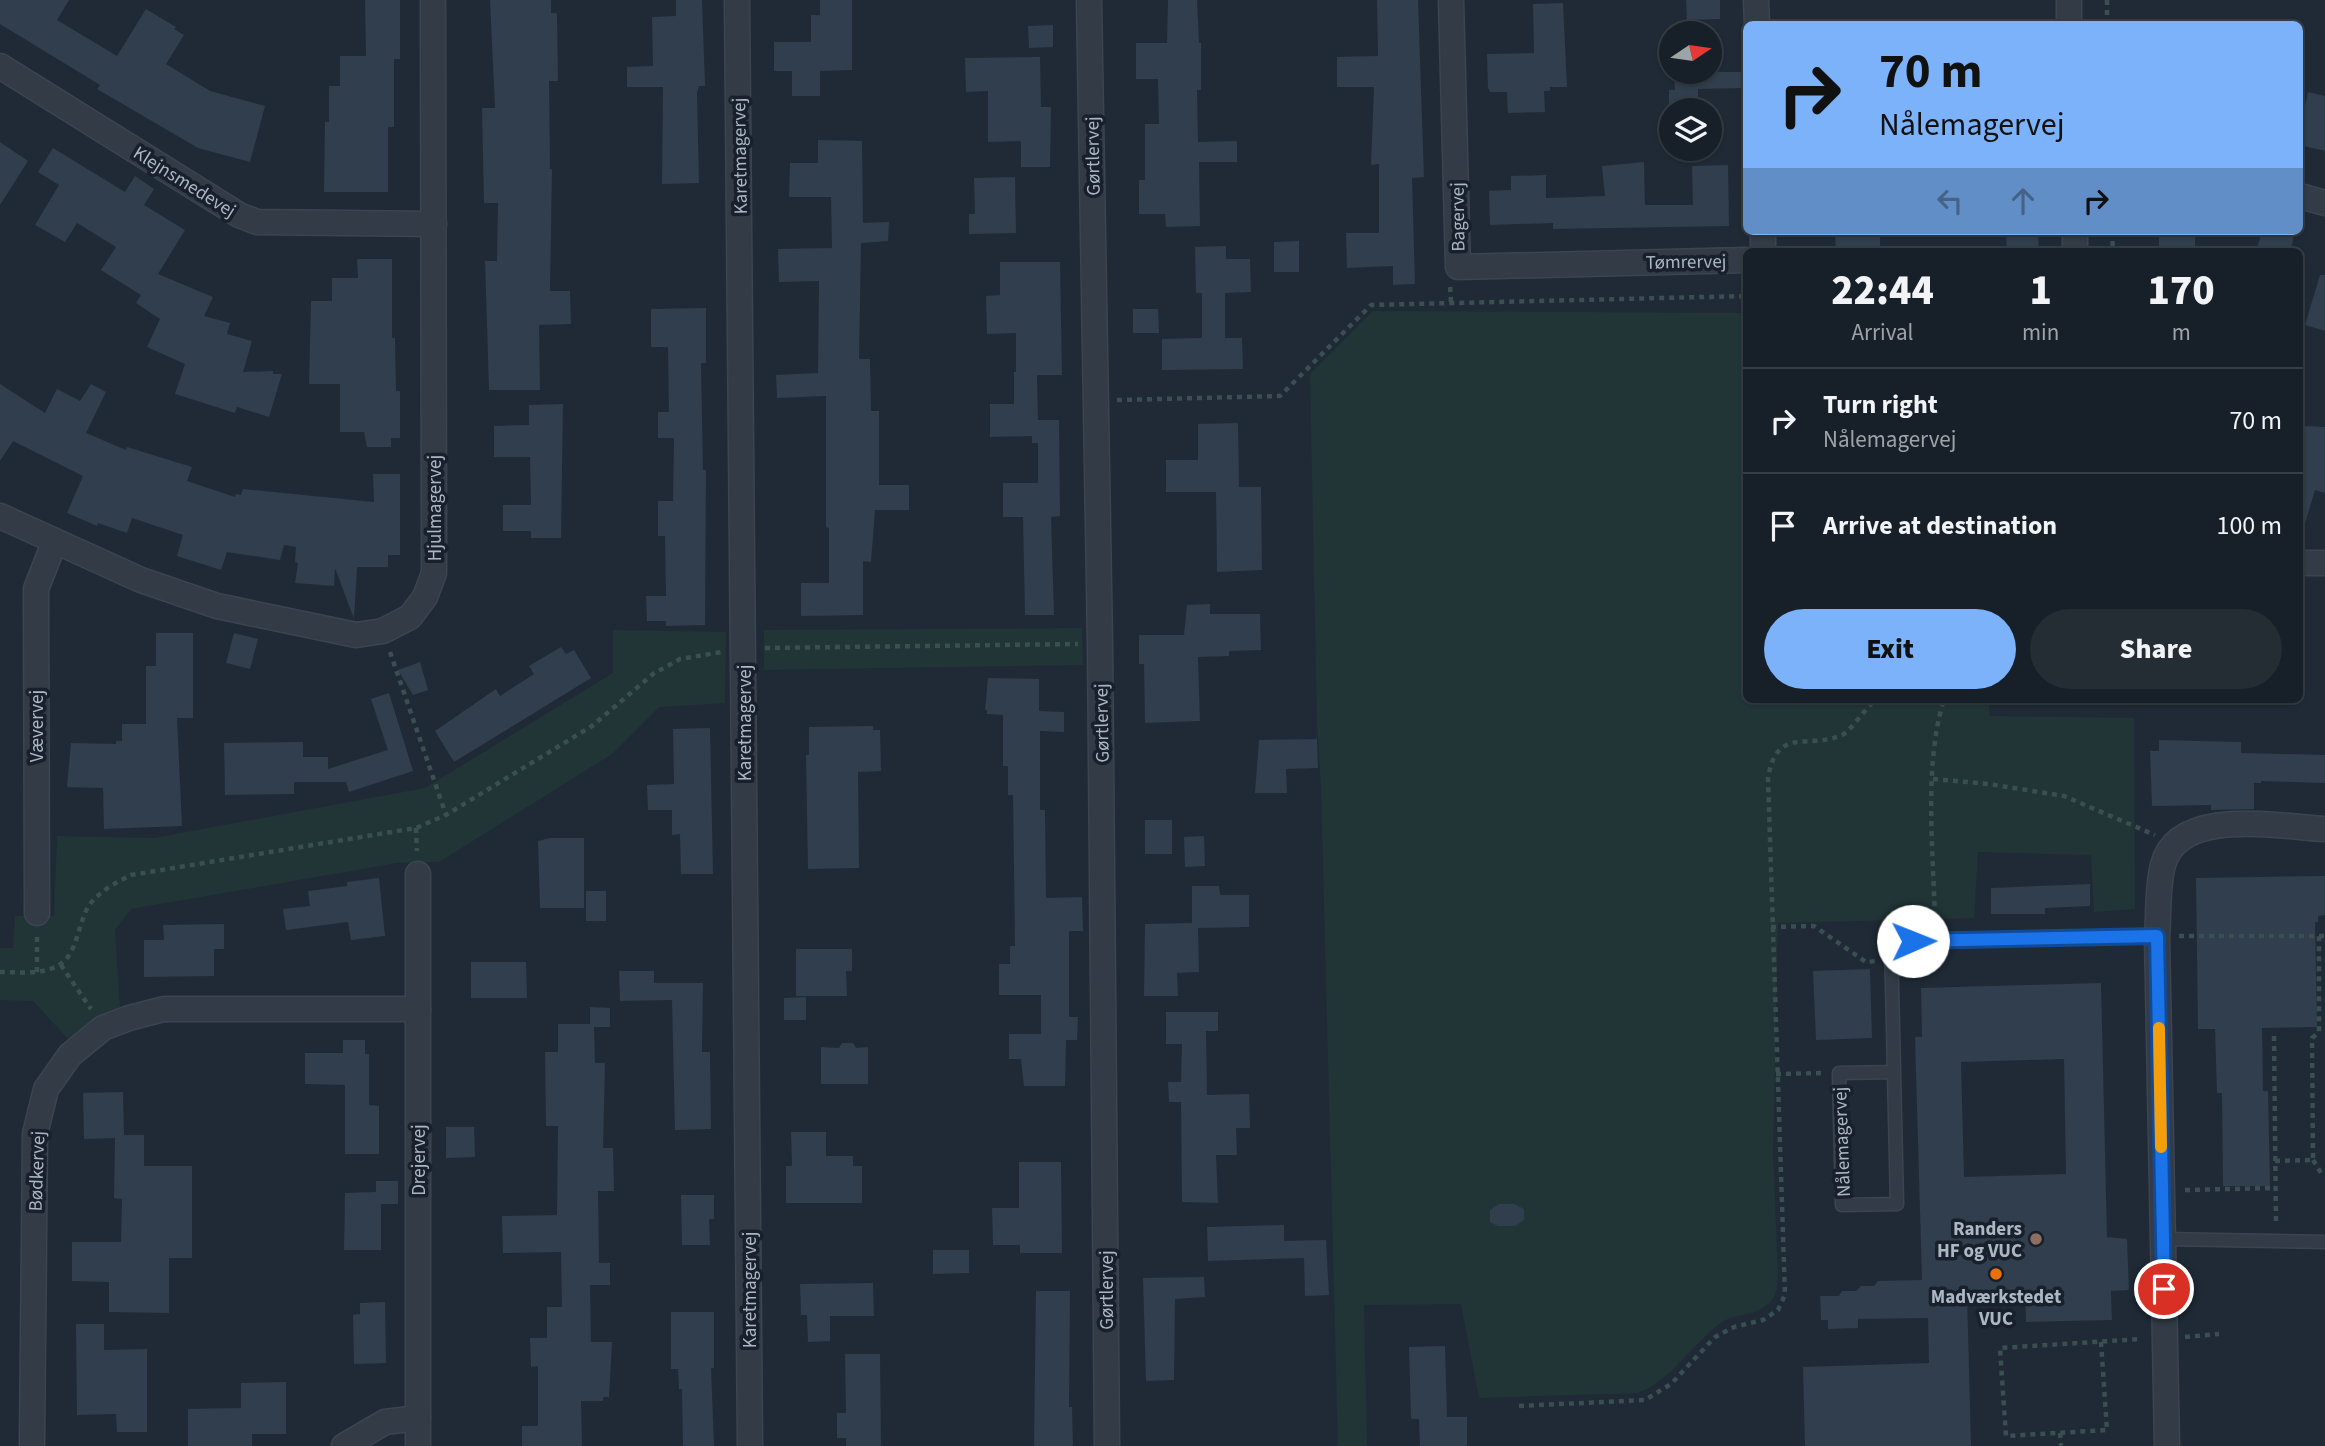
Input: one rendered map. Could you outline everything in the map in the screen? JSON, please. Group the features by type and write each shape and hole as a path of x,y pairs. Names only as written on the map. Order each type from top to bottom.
{"street":[{"name":"Hjulmagervej","path":"0,516 54,543 141,580 218,606 356,635 383,631 410,617 425,597 434,573 433,0"},
{"name":"Karetmagervej","path":"737,0 750,1446"},
{"name":"Gørtlervej","path":"1089,0 1097,401 1107,1446"},
{"name":"Bagervej","path":"1451,0 1458,267 1626,263"},
{"path":"1756,0 1757,21"},
{"path":"2069,0 2069,21"},
{"name":"Klejnsmedevej","path":"0,66 239,215 257,222 433,224"},
{"path":"2303,197 2325,203"},
{"name":"Tømrervej","path":"1626,263 1743,260"},
{"name":"Vævervej","path":"37,913 36,590 54,543"},
{"path":"2303,563 2325,563"},
{"path":"2167,1446 2157,936 2163,864 2175,844 2188,833 2215,824 2325,829"},
{"name":"Drejervej","path":"418,874 418,1446"},
{"name":"Bødkervej","path":"32,1446 35,1134 46,1089 70,1055 103,1028 164,1010 418,1009"},
{"path":"344,1446 385,1422 418,1418"}],"lane":[{"name":"Nålemagervej","path":"1894,1072 1839,1073 1842,1205 1897,1204 1894,1072 1891,942 2157,936"},
{"path":"2163,1239 2325,1242"}],"path":[{"path":"2106,0 2107,21"},
{"path":"1097,401 1280,396 1371,305 1743,296"},
{"path":"383,631 446,815"},
{"path":"0,972 37,972 61,965 73,947 89,907 108,887 131,875 416,828 446,815 592,726 653,674 680,659 744,648 1100,644"},
{"path":"1519,1406 1645,1400 1671,1384 1715,1337 1734,1327 1763,1320 1778,1310 1785,1295 1785,1283 1767,799 1770,761 1779,749 1791,742 1833,738 1847,732 1858,715 1872,703"},
{"path":"1936,941 1933,779 1939,716 1943,703"},
{"path":"1933,779 2064,796 2175,844"},
{"path":"37,913 37,972"},
{"path":"1771,927 1814,926 1866,962"},
{"path":"2157,936 2322,936 2319,1032 2312,1038 2313,1160 2323,1176"},
{"path":"61,965 103,1028"},
{"path":"2274,1036 2276,1242"},
{"path":"1776,1074 1839,1073"},
{"path":"2275,1161 2313,1160"},
{"path":"2162,1190 2276,1188"},
{"path":"2101,1342 2107,1430 2006,1436 2000,1348 2219,1334"},
{"path":"2060,1433 2061,1446"}],"green space":[{"path":"1373,311 1743,313 1743,703 1990,703 1989,716 2134,718 2135,909 2094,912 2091,855 1978,852 1974,918 1778,923 1773,1154 1778,1274 1772,1300 1757,1311 1719,1324 1661,1380 1638,1393 1479,1398 1461,1304 1364,1305 1367,1446 1338,1446 1321,787 1317,724 1310,374"},
{"path":"1082,628 1083,665 764,670 764,630"},
{"path":"613,630 726,632 725,703 659,707 612,754 439,862 397,863 131,909 115,930 120,1008 92,1023 70,1041 33,1001 0,1000 0,948 13,948 15,916 54,916 57,836 154,838 425,788 613,673"}],"building":[{"path":"0,0 69,0 57,20 117,56 146,9 176,27 174,29 184,35 166,64 210,91 265,106 250,162 198,148 97,89 100,85 0,24"},
{"path":"365,0 400,0 400,59 394,59 394,127 388,127 388,192 324,192 325,122 329,122 329,86 340,86 340,56 366,56"},
{"path":"490,0 551,0 551,13 557,13 558,81 549,81 552,169 550,291 570,291 571,324 539,325 540,390 489,390 485,261 497,261 498,203 484,203 482,108 495,108"},
{"path":"676,0 702,0 705,86 699,86 697,93 699,183 662,184 663,87 627,87 627,67 653,66 652,17 676,16"},
{"path":"820,0 852,0 852,70 820,71 820,96 792,96 792,71 774,71 774,42 811,42 811,15 820,15"},
{"path":"1168,0 1197,0 1201,43 1201,90 1197,90 1198,142 1237,141 1237,162 1199,162 1200,226 1166,227 1165,214 1139,214 1139,180 1145,180 1145,124 1159,124 1158,79 1136,79 1136,43 1167,43"},
{"path":"1377,0 1418,0 1424,177 1412,178 1415,284 1393,285 1393,266 1347,268 1346,233 1379,233 1379,164 1371,165 1374,87 1337,87 1337,57 1378,56"},
{"path":"1686,0 1720,0 1720,19 1687,20"},
{"path":"1563,3 1567,87 1550,87 1550,91 1544,91 1545,112 1508,113 1507,92 1490,92 1488,88 1487,54 1534,53 1533,4"},
{"path":"1053,25 1053,47 1029,48 1028,26"},
{"path":"1040,57 1041,107 1051,107 1050,167 1021,167 1021,141 988,142 988,91 966,92 965,58"},
{"path":"1722,72 1743,72 1743,88 1698,89 1698,98 1669,98 1669,90 1675,90 1675,84 1722,84"},
{"path":"2308,92 2325,96 2325,151 2303,146 2303,115"},
{"path":"818,140 862,141 863,223 889,222 888,241 861,243 859,359 870,359 871,411 879,411 879,485 909,485 909,510 875,510 871,562 863,561 863,615 801,616 801,583 829,583 829,528 826,527 826,396 777,398 776,375 818,373 819,281 779,282 778,249 832,248 831,197 789,197 790,163 818,163"},
{"path":"0,142 28,161 0,205"},
{"path":"53,148 125,192 135,176 154,189 144,205 185,230 158,274 213,297 204,316 230,323 227,334 252,341 243,372 273,371 273,374 282,374 269,417 237,407 235,413 175,394 185,364 147,347 160,319 136,303 141,295 101,270 116,247 77,223 65,242 35,225 59,185 38,172"},
{"path":"1644,162 1645,205 1693,205 1692,166 1728,165 1729,226 1553,229 1553,223 1490,225 1489,191 1511,190 1511,176 1546,175 1546,198 1605,196 1602,166"},
{"path":"1015,177 1016,233 969,234 969,214 975,214 974,178"},
{"path":"1835,235 1880,235 1880,248 1836,248"},
{"path":"2006,235 2038,235 2039,248 2007,248"},
{"path":"2159,235 2195,235 2195,248 2159,248"},
{"path":"2261,235 2294,236 2291,248 2257,248"},
{"path":"1299,241 1299,272 1274,272 1274,242"},
{"path":"1226,246 1226,259 1250,259 1251,292 1225,293 1225,338 1242,338 1243,369 1162,370 1162,339 1202,338 1202,293 1196,293 1195,247"},
{"path":"357,259 392,259 392,338 395,338 396,391 400,391 400,438 391,438 391,447 367,447 364,432 340,432 340,384 309,384 311,301 332,301 332,278 358,278"},
{"path":"1000,262 1060,262 1062,375 1037,375 1038,420 1059,420 1060,516 1051,517 1054,615 1025,615 1023,517 1003,517 1003,483 1038,483 1038,443 1032,443 1032,436 990,437 990,404 1014,404 1016,372 1016,333 987,334 986,296 1000,295"},
{"path":"2320,275 2325,275 2325,331 2305,325"},
{"path":"706,308 706,363 701,363 703,470 706,470 705,625 666,626 666,621 647,621 646,596 666,596 665,536 658,536 658,501 673,501 674,438 658,438 658,412 669,412 668,347 651,347 651,309"},
{"path":"1133,309 1158,309 1159,333 1133,333"},
{"path":"0,384 45,413 57,389 80,401 91,384 106,392 86,433 126,450 127,447 192,467 187,481 235,497 236,494 241,495 243,489 374,502 373,474 400,474 400,555 388,555 388,567 357,567 354,619 335,568 334,586 295,583 298,563 295,562 296,547 284,545 280,560 227,552 221,570 177,556 183,535 132,518 127,533 98,523 97,526 67,513 83,476 13,441 0,461"},
{"path":"563,404 561,538 531,538 531,531 503,531 503,505 531,505 530,457 494,457 494,426 529,425 529,405"},
{"path":"1238,423 1239,487 1261,487 1262,570 1217,572 1216,492 1166,492 1166,460 1198,460 1198,424"},
{"path":"2304,426 2325,427 2325,493 2315,490 2304,527 2303,527"},
{"path":"1210,604 1210,614 1260,614 1261,650 1229,651 1229,656 1198,657 1200,721 1145,723 1144,664 1139,664 1139,635 1184,635 1187,605"},
{"path":"156,633 193,633 193,718 177,718 182,826 104,829 103,788 67,787 71,743 116,744 116,741 122,741 122,724 146,724 146,666 156,666"},
{"path":"234,633 258,639 250,669 226,663"},
{"path":"561,647 566,654 574,650 591,678 454,762 435,731 496,689 500,696 534,674 529,666"},
{"path":"420,662 428,690 413,695 398,670"},
{"path":"988,678 1039,679 1039,711 1064,712 1064,732 1040,731 1040,810 1045,810 1046,898 1082,897 1083,931 1069,931 1069,1017 1078,1017 1077,1040 1066,1040 1065,1086 1024,1086 1021,1059 1009,1059 1009,1034 1041,1034 1041,995 999,995 999,964 1010,964 1010,946 1015,946 1013,795 1008,795 1008,766 1003,766 1003,715 987,714 985,710"},
{"path":"389,693 413,771 349,792 346,782 294,782 294,794 225,795 224,743 303,742 303,757 328,757 328,769 388,750 371,699"},
{"path":"873,726 873,730 880,730 881,771 858,772 859,868 808,869 806,755 809,755 809,727"},
{"path":"710,728 713,874 681,874 680,834 672,835 672,810 648,810 647,785 674,784 673,729"},
{"path":"1317,739 1318,768 1286,769 1287,793 1255,793 1259,740"},
{"path":"2159,740 2241,742 2241,753 2325,755 2325,783 2254,783 2254,809 2211,810 2211,805 2152,806 2150,751 2159,751"},
{"path":"1145,820 1172,820 1172,854 1145,854"},
{"path":"1204,836 1205,866 1185,867 1184,837"},
{"path":"550,838 584,838 584,908 540,908 538,841"},
{"path":"2325,876 2325,915 2318,916 2318,922 2315,922 2317,1027 2262,1028 2263,1091 2268,1091 2270,1186 2223,1186 2222,1093 2217,1093 2215,1029 2198,1029 2196,878"},
{"path":"379,878 385,936 351,940 348,922 286,930 283,909 310,906 308,891 347,886 347,882"},
{"path":"2090,884 2090,906 2045,908 2045,914 1991,914 1991,888"},
{"path":"1192,886 1219,886 1220,895 1249,895 1249,927 1198,928 1199,972 1177,973 1178,996 1144,996 1145,924 1192,923"},
{"path":"586,891 606,891 606,921 586,921"},
{"path":"224,924 224,949 214,949 214,976 144,977 144,940 164,940 163,925"},
{"path":"796,949 852,949 852,971 846,971 847,996 796,996"},
{"path":"471,962 526,962 527,998 471,998"},
{"path":"1870,969 1872,1038 1816,1040 1813,971"},
{"path":"619,971 654,971 654,983 703,983 702,1052 710,1052 711,1129 675,1130 672,1000 620,1001"},
{"path":"2101,983 2107,1237 2127,1239 2129,1290 2111,1291 2112,1320 2026,1322 2025,1292 1967,1294 1971,1446 1805,1446 1803,1367 1929,1363 1928,1318 1858,1319 1858,1328 1828,1329 1828,1320 1821,1320 1820,1296 1839,1296 1842,1291 1856,1291 1861,1286 1874,1286 1878,1281 1922,1280 1915,1037 1922,1037 1921,988","holes":["2064,1059 2066,1174 1964,1177 1961,1062"]},
{"path":"806,997 806,1020 784,1020 784,998"},
{"path":"590,1007 610,1008 610,1027 594,1027 595,1063 605,1063 603,1148 613,1148 614,1191 598,1191 599,1263 610,1263 610,1285 590,1285 591,1342 612,1342 609,1397 603,1397 603,1401 581,1401 582,1446 522,1446 522,1426 538,1426 538,1366 531,1367 530,1338 547,1338 547,1307 562,1307 561,1252 503,1253 502,1216 557,1215 558,1126 546,1126 545,1052 558,1052 558,1024 590,1024"},
{"path":"1166,1012 1218,1012 1218,1031 1206,1031 1207,1095 1249,1094 1250,1128 1236,1128 1237,1155 1216,1155 1218,1203 1182,1202 1181,1102 1169,1102 1168,1082 1181,1082 1182,1044 1166,1044"},
{"path":"343,1040 365,1040 365,1054 369,1054 369,1105 379,1106 379,1154 345,1154 345,1085 305,1084 305,1053 343,1053"},
{"path":"842,1043 853,1043 856,1048 868,1047 868,1084 821,1084 821,1047 839,1048"},
{"path":"123,1092 124,1135 144,1135 144,1166 192,1166 192,1258 169,1258 169,1313 109,1312 109,1282 72,1281 72,1242 121,1242 122,1199 114,1198 115,1138 84,1139 83,1093"},
{"path":"446,1127 474,1127 475,1157 446,1158"},
{"path":"791,1132 826,1132 826,1156 853,1156 853,1166 862,1166 862,1203 786,1203 786,1166 792,1166"},
{"path":"1019,1162 1061,1162 1062,1253 1020,1253 1020,1245 993,1245 992,1208 1019,1208"},
{"path":"376,1181 398,1181 398,1204 381,1204 381,1250 344,1250 345,1193 376,1192"},
{"path":"681,1195 714,1195 714,1219 709,1219 710,1245 682,1245"},
{"path":"1499,1204 1514,1204 1524,1209 1524,1220 1515,1226 1498,1226 1490,1222 1490,1210"},
{"path":"1284,1225 1284,1241 1326,1240 1329,1295 1305,1296 1304,1258 1208,1261 1207,1227"},
{"path":"933,1250 969,1250 969,1273 933,1274"},
{"path":"1204,1277 1205,1297 1175,1299 1174,1380 1146,1381 1143,1278"},
{"path":"873,1283 874,1316 830,1316 830,1341 808,1342 807,1315 801,1315 800,1284"},
{"path":"1036,1291 1070,1291 1069,1407 1072,1407 1073,1446 1034,1446"},
{"path":"385,1302 386,1363 354,1364 353,1315 360,1314 360,1303"},
{"path":"671,1312 714,1312 714,1368 711,1368 714,1446 683,1446 682,1389 679,1389 678,1369 671,1369"},
{"path":"76,1324 104,1324 104,1350 147,1349 147,1432 117,1432 116,1414 77,1415"},
{"path":"1445,1346 1447,1417 1467,1417 1467,1446 1420,1446 1419,1419 1411,1419 1409,1347"},
{"path":"845,1354 880,1354 881,1446 846,1446 846,1438 837,1438 837,1413 846,1413"},
{"path":"286,1382 286,1434 252,1434 252,1446 188,1446 188,1409 241,1408 241,1383"}],"slow traffic":[{"path":"2159,1028 2161,1147"}],"place":[{"name":"Randers HF og VUC","path":"2036,1239"},
{"name":"Madværkstedet VUC","path":"1996,1274"}],"route":[{"path":"1913,941 2157,936 2164,1289"}]}
